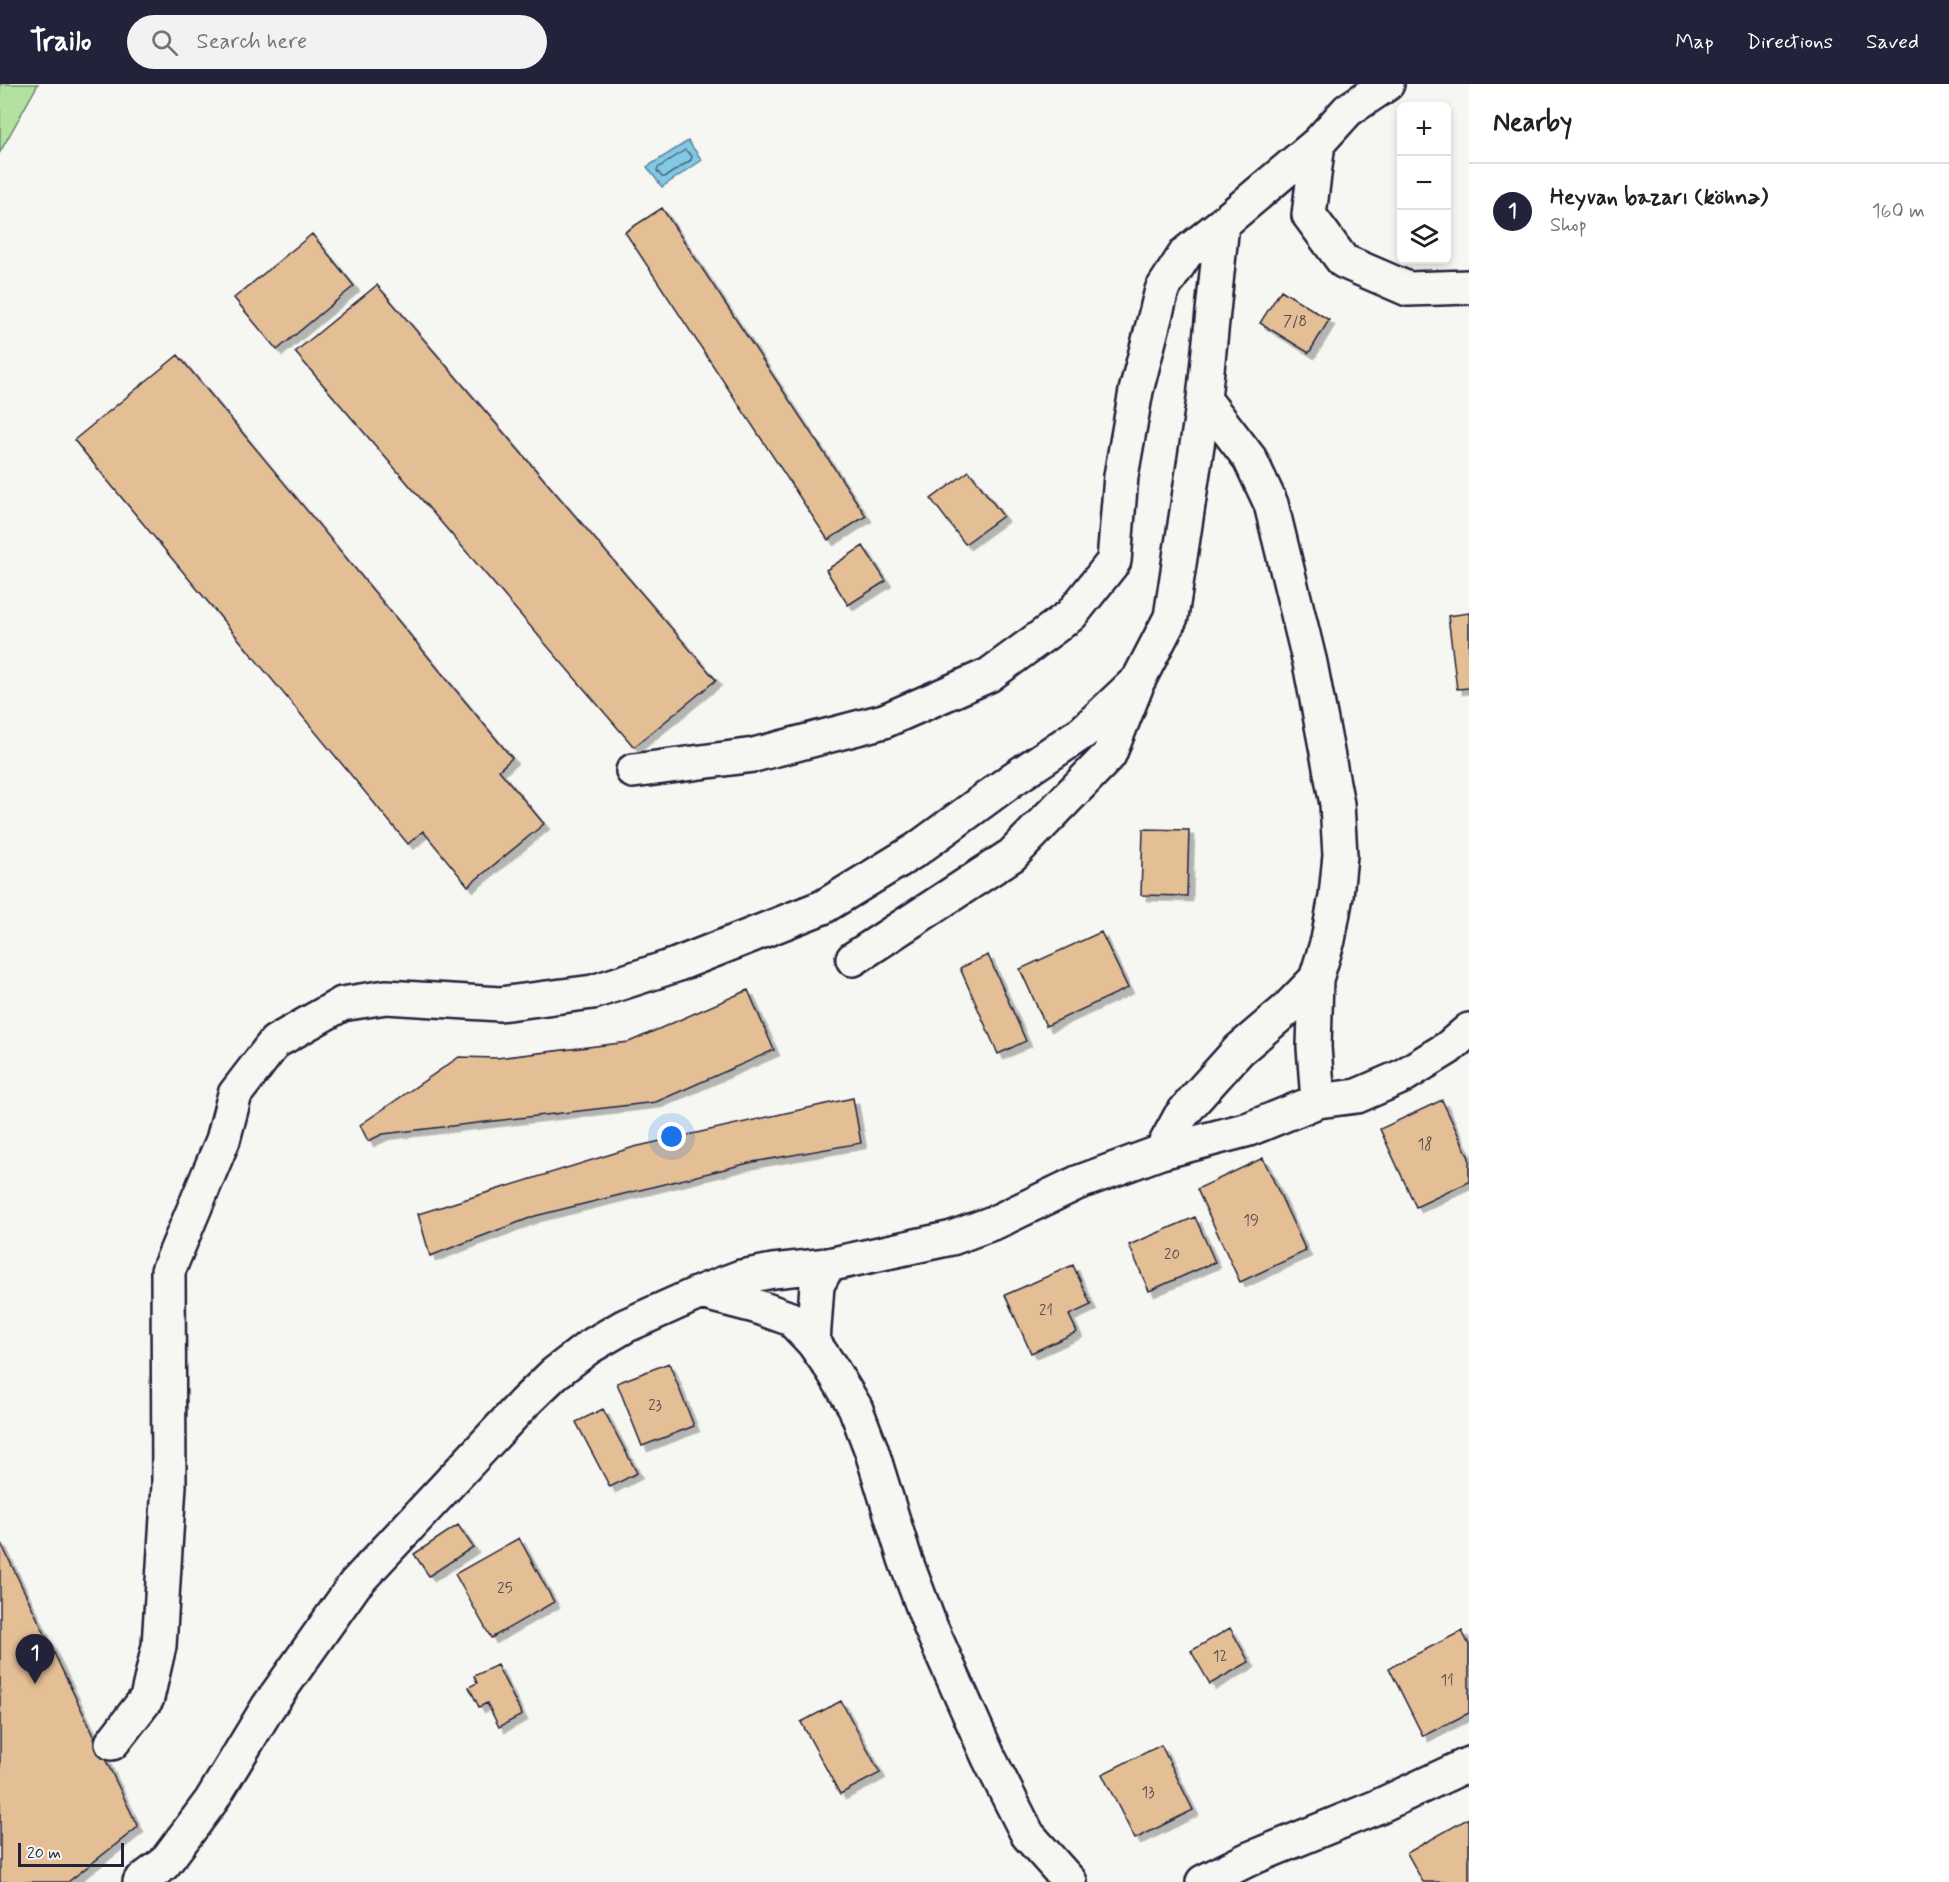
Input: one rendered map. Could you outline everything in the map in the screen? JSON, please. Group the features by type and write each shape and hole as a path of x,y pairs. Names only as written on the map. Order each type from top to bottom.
{"street":[{"path":"633,771 754,755 884,721 989,675 1071,615 1114,561 1121,476 1134,401 1162,290 1186,252 1318,143 1348,110 1387,84"},
{"path":"1318,143 1309,215 1343,261 1408,289 1469,286"},
{"path":"854,958 1012,855 1109,756 1139,679 1172,617 1204,399 1222,224"},
{"path":"1204,399 1250,459 1271,504 1296,602 1336,804 1340,855 1336,896 1328,940 1316,979 1314,1047 1318,1101"},
{"path":"112,1743 147,1698 159,1646 170,1485 168,1271 223,1140 235,1094 275,1042 342,1004 386,997 500,1004 593,992 676,965 823,907 916,850 1013,779 1083,732 1139,679"},
{"path":"1161,1152 1180,1117 1194,1100 1239,1050 1286,1010 1316,979"},
{"path":"140,1882 164,1864 211,1801 268,1707 355,1584 524,1402 554,1374 589,1347 635,1321 741,1277 773,1270 828,1265 952,1238 998,1221 1077,1183 1161,1152 1249,1129 1318,1101 1358,1096 1401,1077 1448,1048 1469,1030"},
{"path":"813,1342 817,1285 828,1265"},
{"path":"701,1292 755,1306 791,1319 813,1342 855,1407 931,1628 989,1758 1028,1835 1070,1882"},
{"path":"1203,1882 1249,1859 1377,1807 1469,1764"}],"green space":[{"path":"0,84 38,84 0,152"}],"water":[{"path":"688,141 702,160 662,187 647,167"}],"building":[{"path":"662,208 866,516 828,540 625,232"},
{"path":"312,234 354,286 277,350 234,298"},
{"path":"377,285 716,680 634,747 295,352"},
{"path":"1281,290 1329,320 1309,353 1260,323"},
{"path":"178,355 512,758 499,770 544,824 468,886 423,831 408,844 74,440"},
{"path":"969,471 1003,516 965,544 931,499"},
{"path":"863,546 886,581 848,605 826,570"},
{"path":"1469,613 1469,688 1457,689 1448,616"},
{"path":"1143,829 1189,830 1187,896 1141,895"},
{"path":"1101,932 1128,988 1046,1026 1020,969"},
{"path":"988,955 1026,1041 998,1054 960,968"},
{"path":"748,990 774,1050 656,1102 383,1134 368,1141 360,1125 459,1057 497,1058 629,1042"},
{"path":"853,1098 861,1143 753,1162 535,1216 430,1256 418,1214 634,1147"},
{"path":"1442,1100 1469,1158 1469,1182 1416,1207 1380,1129"},
{"path":"1263,1158 1306,1251 1240,1282 1197,1189"},
{"path":"1195,1217 1215,1262 1149,1291 1129,1245"},
{"path":"1073,1265 1091,1305 1069,1315 1077,1332 1031,1353 1005,1295"},
{"path":"669,1363 694,1426 642,1446 617,1383"},
{"path":"603,1409 637,1473 610,1487 576,1422"},
{"path":"458,1525 473,1547 429,1576 414,1554"},
{"path":"519,1538 554,1602 491,1638 455,1574"},
{"path":"0,1541 138,1827 68,1882 0,1882"},
{"path":"1230,1628 1249,1662 1210,1684 1191,1651"},
{"path":"1462,1631 1469,1645 1469,1713 1423,1736 1389,1668"},
{"path":"497,1665 522,1715 499,1727 487,1703 479,1707 469,1687 477,1683 474,1676"},
{"path":"841,1701 880,1773 840,1794 801,1722"},
{"path":"1161,1745 1193,1810 1135,1839 1102,1774"},
{"path":"1469,1818 1469,1882 1423,1882 1407,1853"}],"place":[{"name":"Heyvan bazarı (köhnə)","path":"35,1684"}]}
